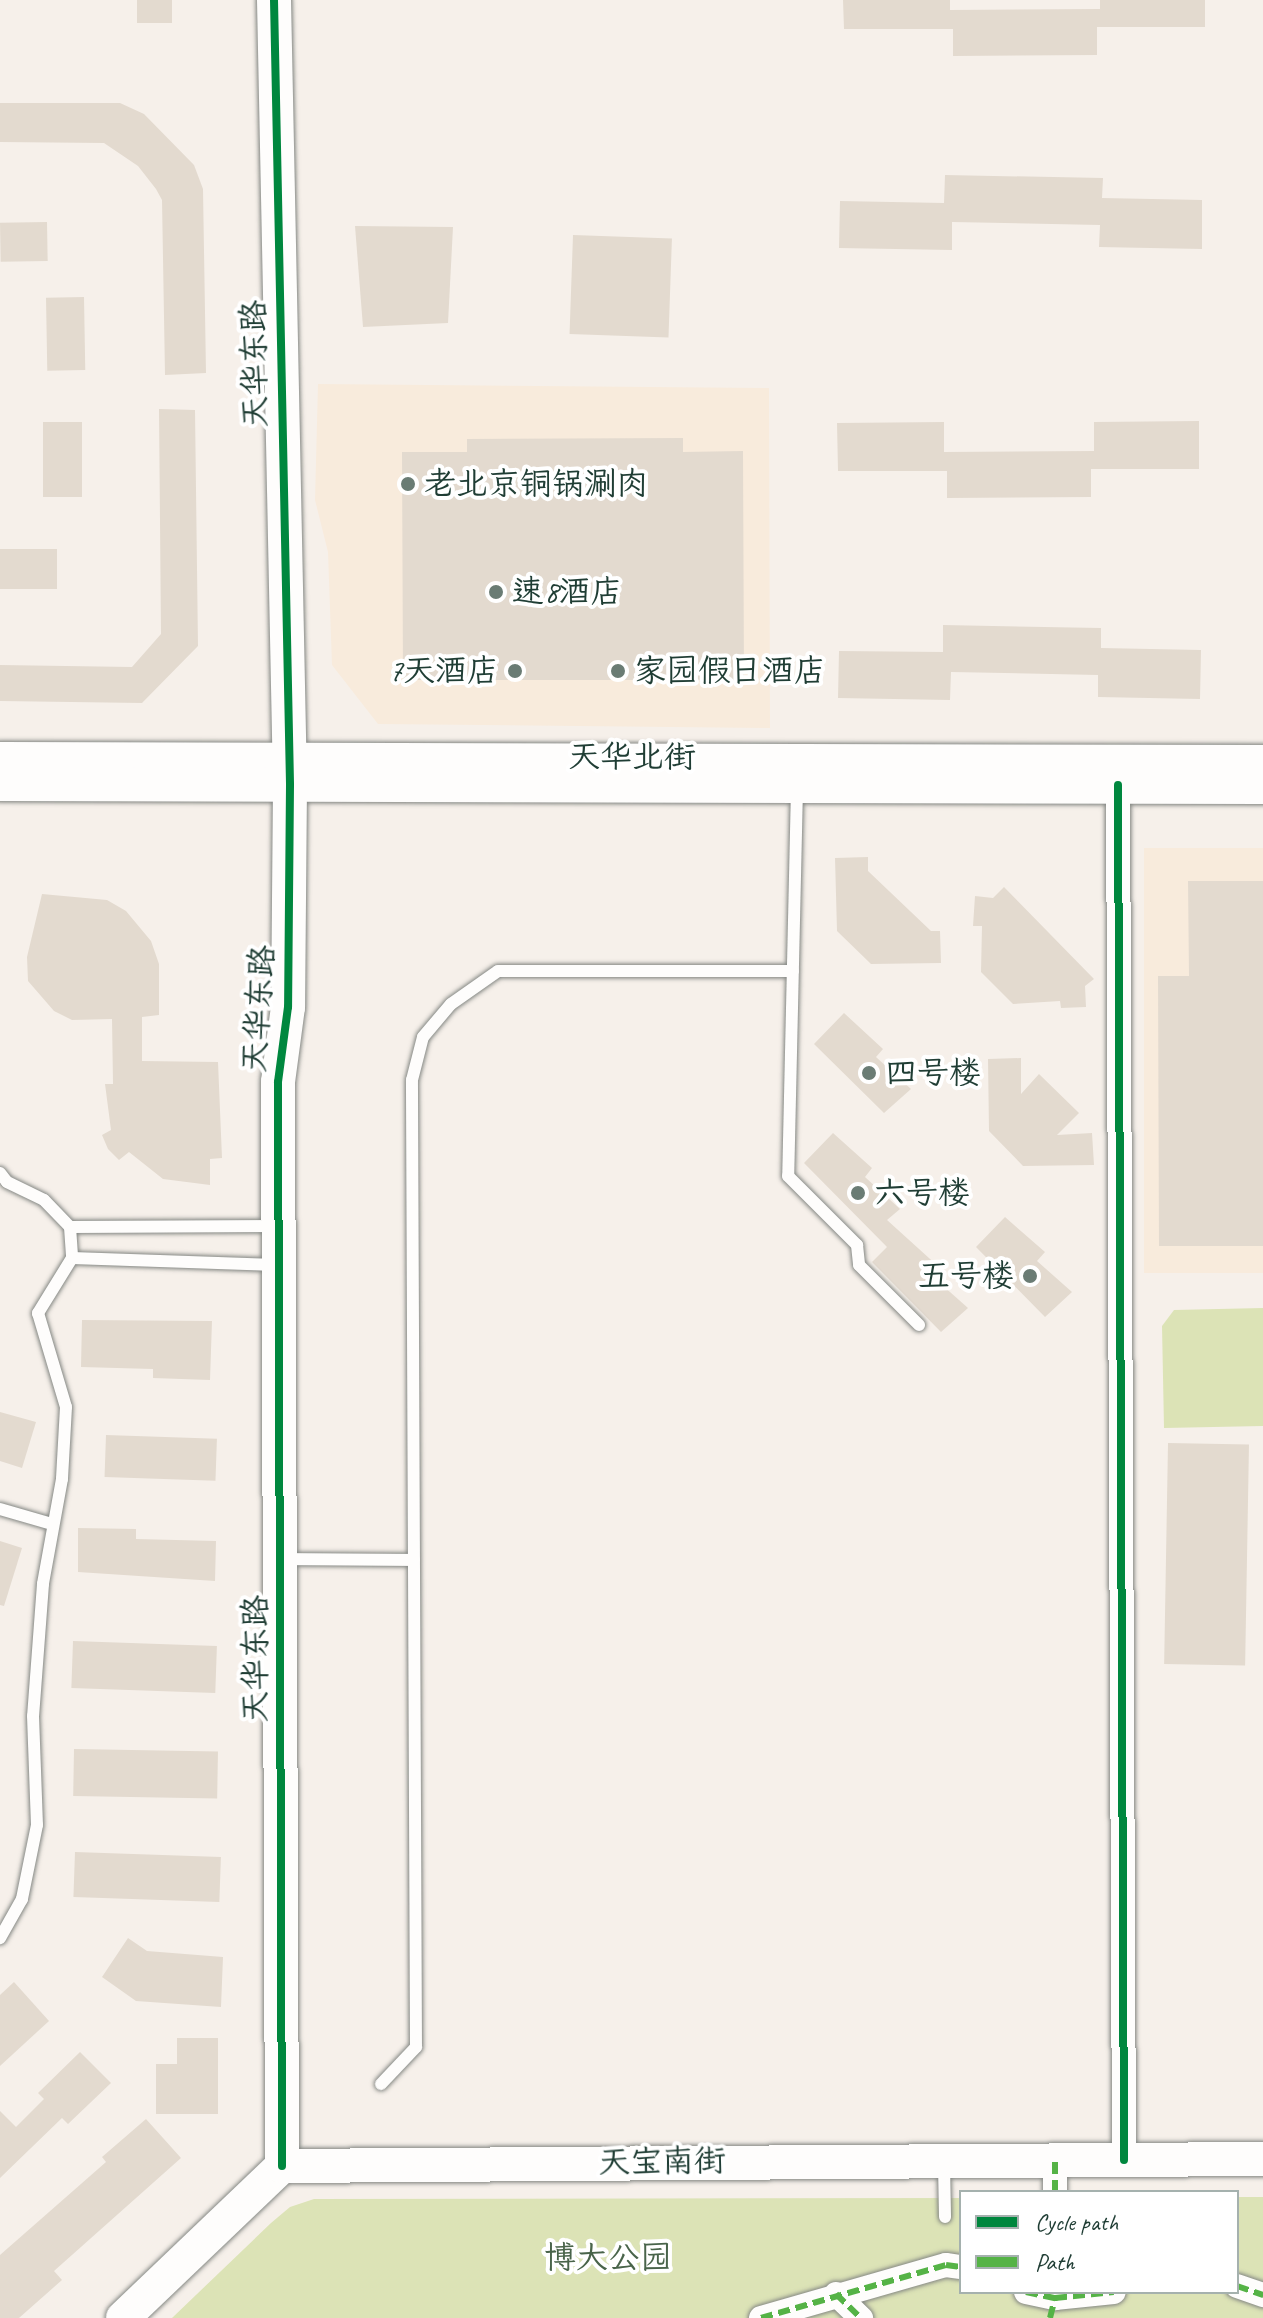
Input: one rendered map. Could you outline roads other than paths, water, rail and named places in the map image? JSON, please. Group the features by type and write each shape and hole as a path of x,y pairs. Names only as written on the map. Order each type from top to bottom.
{"street":[{"name":"天华东路","path":"274,0 281,490 267,562 288,1007 278,1082 282,2166"},
{"name":"天华北街","path":"0,759 279,771 797,784 1263,787"},
{"name":"天华北街","path":"0,784 279,771 1263,762"},
{"path":"1118,785 1124,2160"},
{"name":"天宝南街","path":"282,2166 944,2161 1055,2176 1124,2160 1263,2159"},
{"path":"123,2318 282,2166"},
{"path":"761,2318 836,2294 872,2289 951,2262"},
{"path":"1239,2287 1263,2295"},
{"path":"836,2294 861,2318"},
{"path":"1029,2294 1052,2308 1106,2294"}],"lane":[{"path":"797,784 788,1176 857,1245 859,1265 919,1325"},
{"path":"381,2084 416,2047 412,1080 423,1037 451,1004 498,971 793,971"},
{"path":"0,1173 7,1182 44,1200 70,1227 72,1258 38,1313 66,1407 62,1479 52,1524 33,1716 37,1825 22,1899 0,1938"},
{"path":"70,1227 279,1226"},
{"path":"72,1258 279,1265"},
{"path":"0,1509 52,1524"},
{"path":"280,1559 414,1560"},
{"path":"944,2161 945,2217"}],"place":[{"name":"老北京铜锅涮肉","path":"408,484"},
{"name":"速8酒店","path":"496,592"},
{"name":"7天酒店","path":"515,671"},
{"name":"家园假日酒店","path":"618,671"},
{"name":"四号楼","path":"869,1073"},
{"name":"六号楼","path":"858,1193"},
{"name":"五号楼","path":"1030,1276"}],"park label":[{"name":"博大公园","path":"608,2258"}]}
